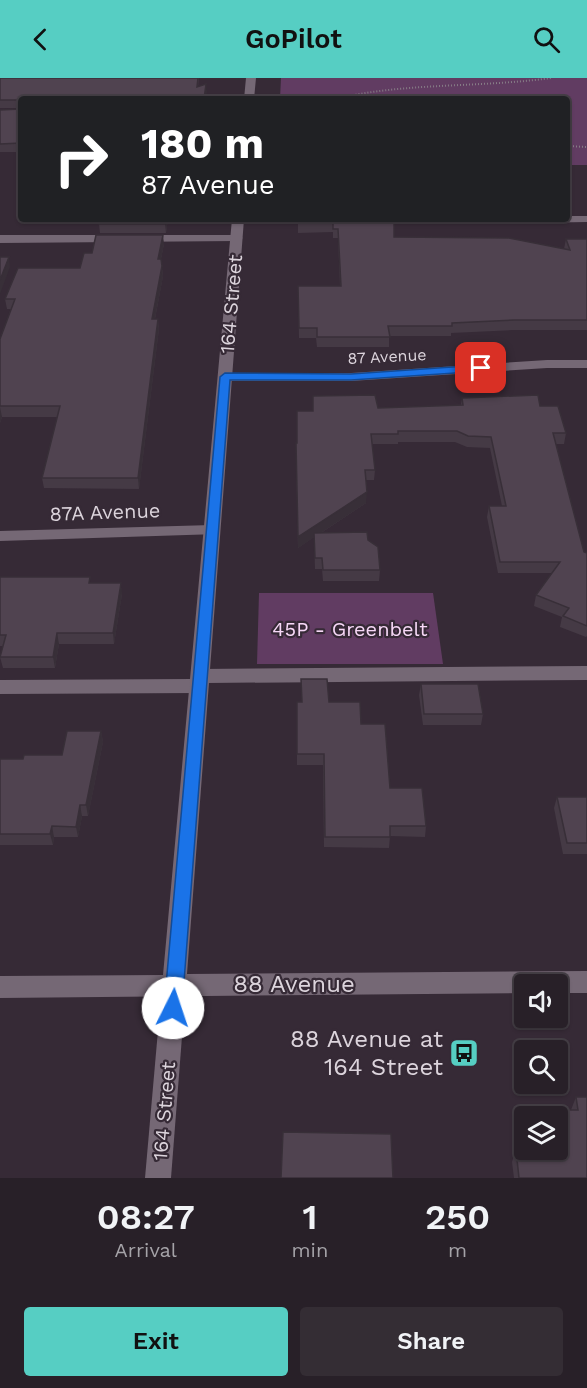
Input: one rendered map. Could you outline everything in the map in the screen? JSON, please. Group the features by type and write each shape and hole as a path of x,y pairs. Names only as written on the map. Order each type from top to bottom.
{"street":[{"path":"249,96 251,78"},
{"path":"570,219 587,219"},
{"name":"164 Street","path":"158,1178 238,222"},
{"path":"0,238 237,238"},
{"name":"87 Avenue","path":"225,377 351,377 546,364 587,364"},
{"name":"87A Avenue","path":"0,536 108,535 129,531 212,530"},
{"path":"0,687 587,674"},
{"name":"88 Avenue","path":"0,987 587,982"}],"path":[{"path":"451,81 528,81 551,78"},
{"path":"341,96 352,91"},
{"path":"570,146 587,147"}],"green space":[{"path":"281,78 587,78 587,165 570,165 570,96 280,96"},
{"name":"45P - Greenbelt","path":"259,593 433,593 443,664 257,664"}],"building":[{"path":"0,78 198,78 197,87 206,84 204,96 18,96 18,100 0,100"},
{"path":"18,109 18,143 0,144 0,110"},
{"path":"99,222 165,222 165,224 99,224"},
{"path":"394,222 394,237 509,238 570,250 566,239 587,239 587,320 514,320 452,323 452,326 388,326 390,337 317,337 317,328 299,328 298,286 341,286 338,229 333,229 333,223 298,223"},
{"path":"96,235 163,235 158,259 161,259 162,266 152,319 158,319 138,478 42,478 60,406 0,406 0,339 15,299 5,299 18,268 80,268 84,253 92,253"},
{"path":"0,257 9,257 0,280"},
{"path":"375,395 378,408 463,405 462,398 538,395 540,406 558,406 566,433 553,433 584,552 587,553 587,626 563,616 569,608 536,595 560,562 500,562 489,506 506,506 491,437 468,436 457,431 398,431 398,434 371,434 375,470 365,470 367,492 298,537 297,411 313,411 313,396"},
{"path":"367,532 368,540 378,547 380,570 323,570 322,558 315,558 314,533"},
{"path":"0,577 90,577 89,583 121,583 113,633 57,633 53,657 0,657 6,635 0,635"},
{"path":"301,679 327,679 329,702 360,702 361,724 385,724 390,788 422,788 426,826 390,826 390,837 325,837 324,754 297,754 297,702 302,702"},
{"path":"421,684 478,684 483,714 424,714"},
{"path":"67,731 101,731 86,805 80,805 76,827 52,826 50,834 0,834 0,759 23,759 24,755 62,755"},
{"path":"557,797 587,797 587,843 567,843"},
{"path":"576,1097 587,1097 587,1178 519,1178 517,1160 568,1160 568,1110 578,1110"},
{"path":"283,1132 391,1134 393,1178 281,1178"}],"place":[{"name":"88 Avenue at 164 Street","path":"464,1053"}],"route":[{"path":"173,1008 225,377 351,377 481,368"}]}
